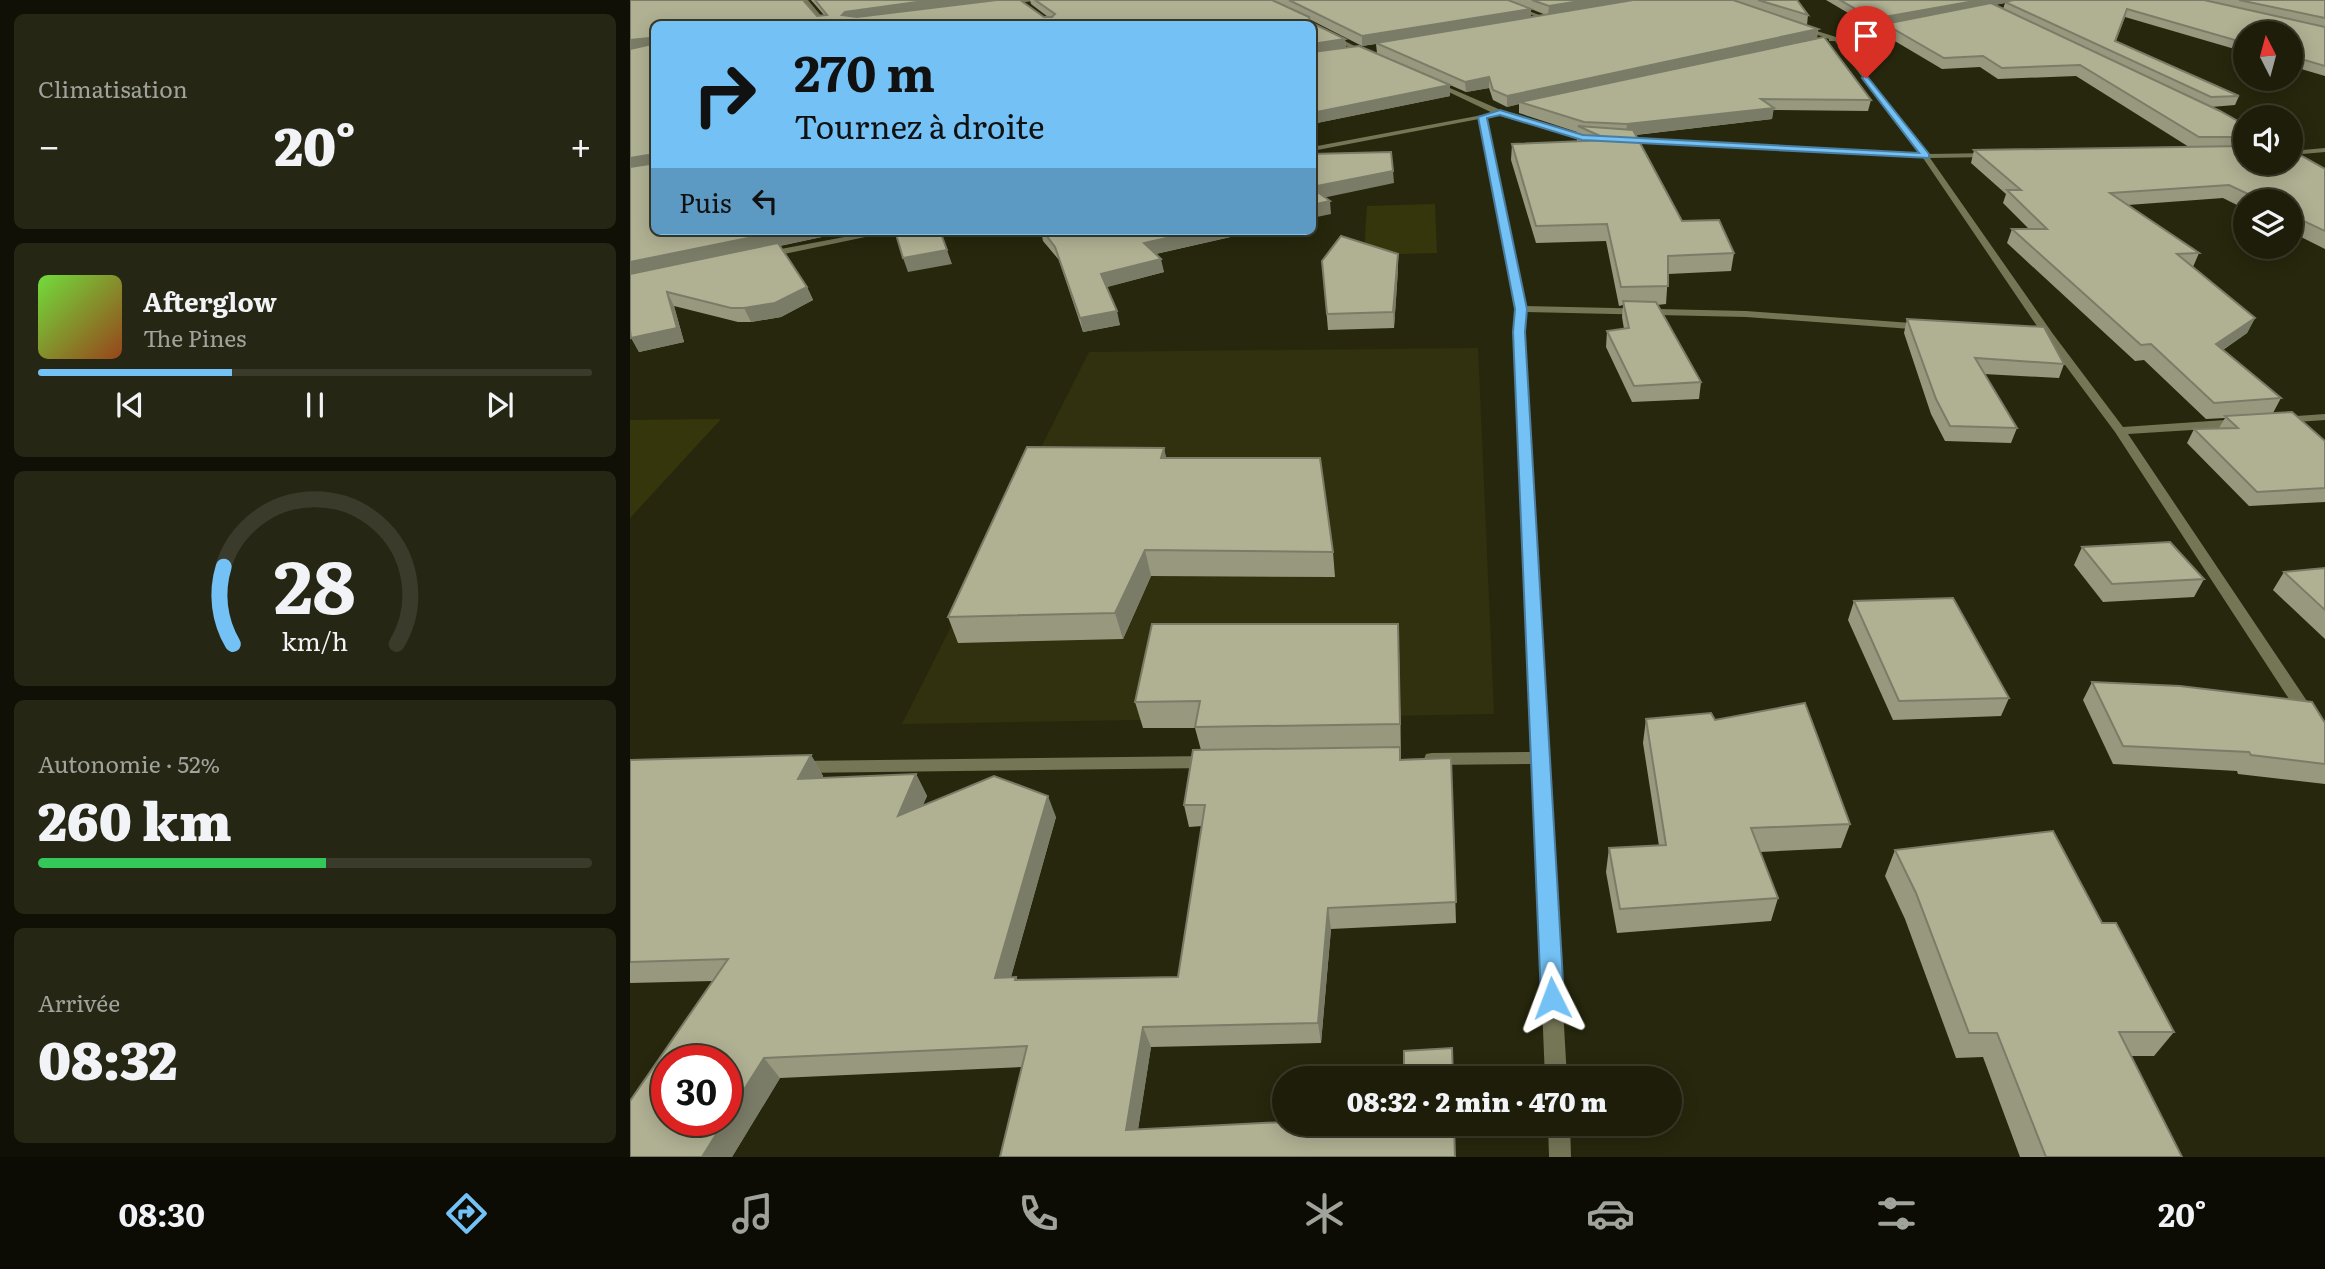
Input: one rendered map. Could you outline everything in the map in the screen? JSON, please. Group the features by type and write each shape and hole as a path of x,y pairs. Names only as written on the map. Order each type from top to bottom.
{"street":[{"path":"805,0 822,21"},
{"path":"994,6 1036,0"},
{"path":"1494,0 1550,20"},
{"path":"1018,1 1030,10"},
{"path":"1537,23 1563,18"},
{"path":"1788,23 1836,38 1926,156 2049,336 2120,431 2325,741"},
{"path":"1823,41 1913,24"},
{"path":"1316,28 1361,51"},
{"path":"1349,53 1374,52"},
{"path":"1424,79 1500,113 1582,138 1926,156 1995,155"},
{"path":"1316,148 1514,110"},
{"path":"1482,117 1521,309 1520,346 1555,1066"},
{"path":"2303,152 2325,150"},
{"path":"750,258 869,235"},
{"path":"1521,309 1746,314 1939,328"},
{"path":"2035,335 2049,336"},
{"path":"2270,421 2325,417"},
{"path":"2120,431 2256,422"},
{"path":"1413,759 1539,758"},
{"path":"784,767 1231,762"},
{"path":"1559,1136 1560,1157"}],"shaded area":[{"path":"1435,204 1437,253 1364,255 1367,206"},
{"path":"1478,348 1494,714 902,724 1089,352"},
{"path":"721,419 630,518 630,420"}],"building":[{"path":"630,0 803,0 817,16 827,15 815,0 931,0 845,12 842,15 857,17 997,0 1020,0 1044,17 1052,17 1055,14 1035,0 1272,0 1309,17 1310,21 651,21 651,42 649,38 630,40"},
{"path":"1289,0 1508,0 1531,9 1362,36"},
{"path":"1532,0 1586,0 1549,6"},
{"path":"1633,0 1733,0 1818,29 1507,96 1493,90 1489,77 1465,82 1376,43"},
{"path":"1758,0 1797,0 1808,15"},
{"path":"1840,0 1980,0 1873,19"},
{"path":"2204,0 2298,21 2233,21 2233,40 2127,9 2115,41 2239,96 2211,97 2005,2"},
{"path":"2239,0 2325,0 2325,18"},
{"path":"1991,3 2220,111 2233,118 2233,137 2199,137 2080,65 2002,68 1983,56 1944,58 1885,24"},
{"path":"2303,22 2325,27 2325,66 2303,60"},
{"path":"1316,25 1345,39 1316,43"},
{"path":"1824,37 1871,100 1761,99 1774,108 1627,124 1584,122 1520,102"},
{"path":"651,44 651,157 648,155 630,158 630,49"},
{"path":"1359,46 1450,85 1316,112 1316,51"},
{"path":"1578,126 1633,130 1682,221 1719,220 1734,253 1668,256 1668,286 1621,287 1607,224 1536,226 1512,144 1609,140"},
{"path":"2233,146 2233,175 2303,175 2303,157 2325,169 2325,231 2303,221 2303,189 2238,189 2229,185 2110,193 2199,253 2177,254 2255,318 2216,344 2281,398 2214,403 2151,344 2141,345 2012,229 2047,229 2007,190 2021,190 1974,150"},
{"path":"1391,152 1393,171 1316,186 1316,154"},
{"path":"651,157 651,235 763,235 630,262 630,167 649,164"},
{"path":"1316,191 1330,201 1316,204"},
{"path":"896,235 941,235 947,250 903,258"},
{"path":"1046,235 1180,235 1144,243 1161,259 1101,274 1117,311 1080,318 1055,247"},
{"path":"1341,236 1398,254 1393,312 1327,314 1322,261"},
{"path":"778,243 807,287 775,303 744,308 731,308 667,292 677,328 631,338 630,274"},
{"path":"1623,301 1656,302 1701,382 1634,386 1607,331 1629,328"},
{"path":"1907,319 2044,327 2064,364 1975,358 2017,428 1950,426 1936,399"},
{"path":"2292,412 2325,441 2325,488 2257,492 2194,429 2238,428 2225,416"},
{"path":"1027,447 1164,448 1161,458 1320,458 1333,552 1145,550 1115,613 948,617"},
{"path":"2170,542 2204,579 2112,584 2082,547"},
{"path":"2325,568 2325,610 2284,572"},
{"path":"1953,598 2009,698 1899,701 1854,601"},
{"path":"1152,624 1398,624 1400,724 1195,727 1200,701 1135,702"},
{"path":"2092,682 2180,686 2312,702 2325,723 2325,764 2251,755 2249,752 2123,746"},
{"path":"1805,703 1850,824 1751,828 1778,898 1620,909 1609,848 1666,845 1646,719 1711,713 1715,720"},
{"path":"1400,747 1400,760 1451,758 1456,902 1328,908 1318,1023 1143,1027 1126,1130 1272,1123 1272,1136 1454,1136 1455,1157 1000,1157 1027,1046 764,1058 742,1093 742,1045 669,1045 728,959 630,962 630,760 811,755 798,779 916,774 898,816 994,776 1048,796 995,978 1016,977 1015,980 1178,977 1205,805 1184,805 1193,750"},
{"path":"2053,831 2102,923 2116,923 2174,1032 2119,1032 2182,1157 2046,1157 1997,1033 1969,1033 1916,893 1895,850"},
{"path":"1452,1048 1453,1066 1404,1066 1404,1051"},
{"path":"651,1071 651,1136 715,1136 702,1157 630,1157 630,1101"}],"route":[{"path":"1552,998 1519,332 1521,309 1482,117 1500,113 1582,138 1926,156 1866,78"}]}
